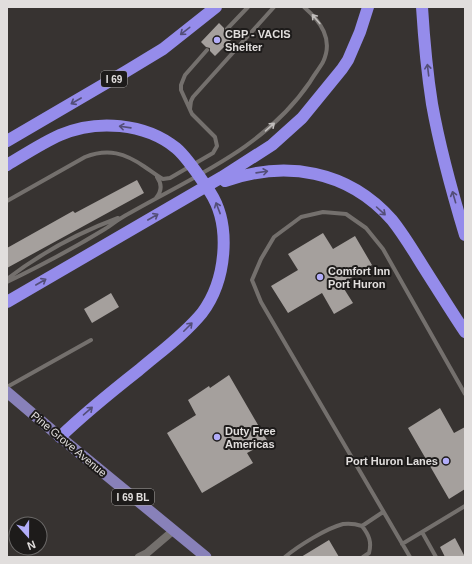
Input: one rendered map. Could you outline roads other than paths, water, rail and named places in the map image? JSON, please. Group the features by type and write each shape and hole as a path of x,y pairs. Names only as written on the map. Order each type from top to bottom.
{"highway":[{"name":"I 69","path":"7,141 163,49 216,7"},
{"path":"7,302 198,191 223,179 288,132 302,118 342,69 356,42 368,7"},
{"path":"422,7 432,104 444,162 465,235"},
{"path":"7,165 50,140 74,130 98,126 130,128 152,134 176,148 215,199 221,214 223,240 220,273 216,286 202,312 168,346 89,410 60,437"},
{"path":"223,179 262,172 298,170 328,178 362,194 390,219 405,237 465,332"}],"main road":[{"name":"Pine Grove Avenue","path":"7,392 174,530 197,553 206,557"}],"street":[{"path":"139,557 149,555 174,530"}],"lane":[{"path":"227,29 248,7"},
{"path":"190,110 193,97 274,7"},
{"path":"7,282 28,272 105,229 128,214 216,166 248,145 278,120 304,90 323,62 326,53 326,37 323,29 315,17 304,7"},
{"path":"7,201 85,157 98,153 112,152 129,156 163,179 170,178 210,156 216,150 217,140 212,132 196,119 181,90 182,80 207,50"},
{"path":"154,173 161,186 159,195 154,200"},
{"path":"410,557 261,302 252,280 261,260 274,238 301,217 323,212 346,214 366,228 383,249 465,394"},
{"path":"7,279 24,266 94,227 128,214"},
{"path":"7,388 91,340"},
{"path":"402,544 465,506"},
{"path":"362,526 383,512"},
{"path":"285,557 328,530 343,524 352,523 362,526 368,533 371,546 369,553 363,557"},
{"path":"422,532 436,557"}],"place":[{"name":"CBP - VACIS Shelter","path":"217,40"},
{"name":"Comfort Inn Port Huron","path":"320,277"},
{"name":"Duty Free Americas","path":"217,437"},
{"name":"Port Huron Lanes","path":"446,461"}]}
